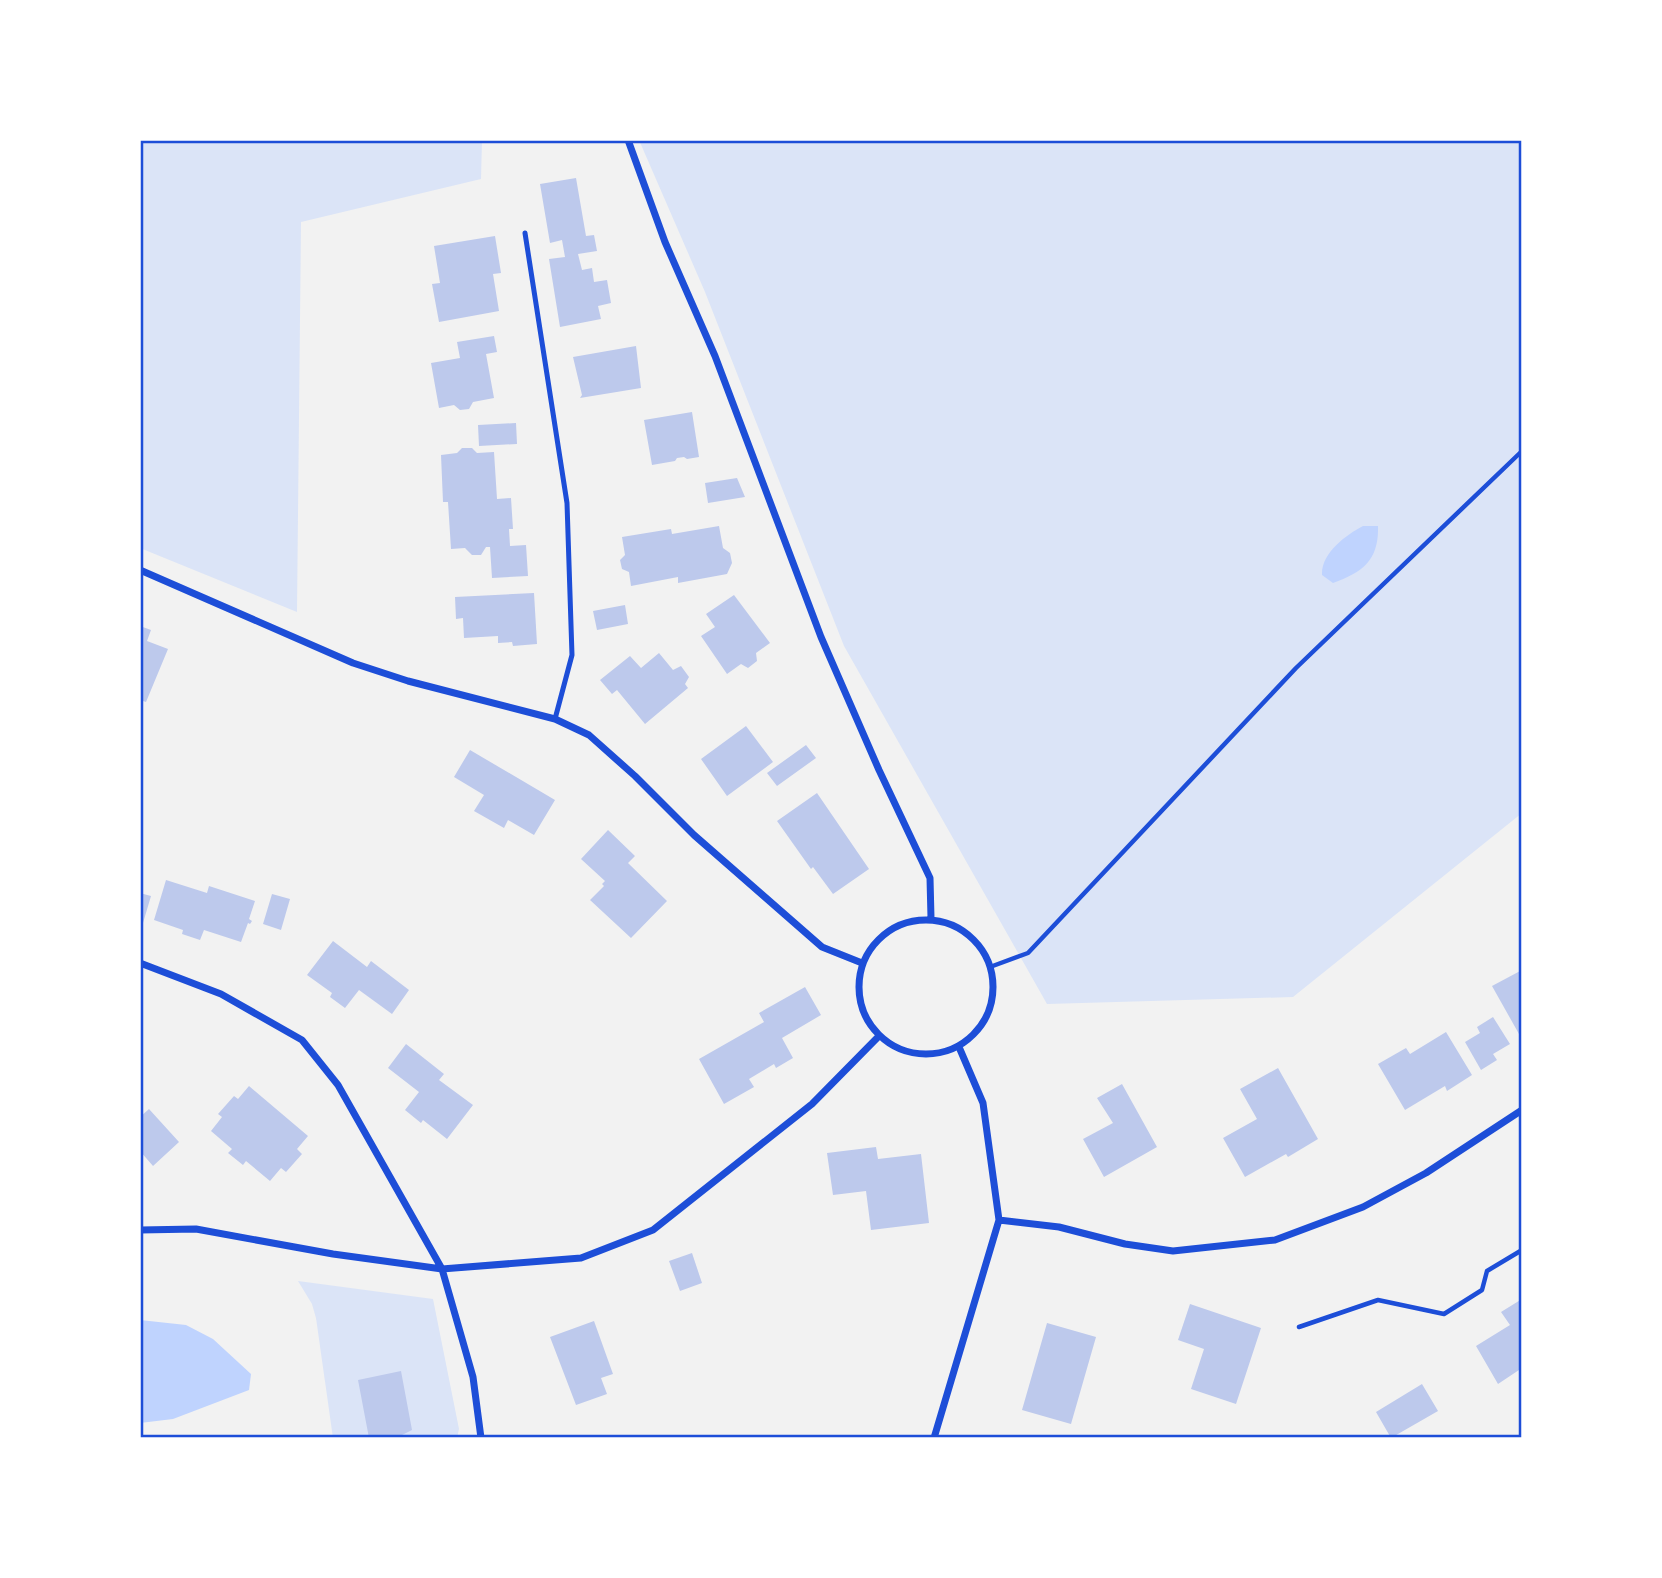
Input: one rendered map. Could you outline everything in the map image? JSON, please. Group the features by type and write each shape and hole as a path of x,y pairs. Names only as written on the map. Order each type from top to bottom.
{"street":[{"path":"628,140 665,242 739,417 821,637 930,878 931,918"},
{"path":"140,570 353,663 408,681 555,719 589,735 694,835 822,947 862,963"},
{"path":"931,918 963,929 986,953 995,978 992,1005 980,1029 959,1046 932,1055 904,1051 879,1036 864,1015 858,989 862,963 878,938 902,922 931,918"},
{"path":"140,963 221,994 302,1040 338,1085 442,1269 474,1377 481,1438"},
{"path":"140,1230 196,1229 333,1254 442,1269 581,1258 653,1230 812,1104 879,1036"},
{"path":"934,1438 999,1220 983,1102 959,1046"},
{"path":"999,1220 1059,1227 1125,1244 1173,1251 1275,1240 1363,1207 1426,1173 1522,1110"}],"lane":[{"path":"525,233 567,503 572,655 555,719"}],"path":[{"path":"990,967 1028,953 1296,668 1522,451"},
{"path":"1299,1327 1378,1300 1444,1314 1482,1290 1487,1271 1522,1250"}],"shaded area":[{"path":"140,140 482,140 481,179 301,222 297,612 140,548"},
{"path":"639,140 1522,140 1522,813 1293,997 1047,1004 844,646 705,292"},
{"path":"298,1281 433,1299 459,1429 457,1438 333,1438 316,1318 312,1304"}],"water":[{"path":"1363,526 1378,526 1376,548 1372,556 1361,569 1333,583 1322,575 1326,559 1342,540"},
{"path":"140,1320 186,1325 213,1339 251,1374 249,1390 173,1419 140,1423"}],"building":[{"path":"576,178 586,236 594,235 597,251 578,254 582,270 592,268 594,282 607,280 611,303 598,306 601,319 560,327 549,259 565,257 562,240 550,243 540,184"},
{"path":"495,236 501,273 493,274 499,311 439,322 432,284 440,283 434,246"},
{"path":"494,336 497,352 486,354 494,398 473,402 469,409 460,410 454,405 439,408 431,363 460,358 457,342"},
{"path":"636,346 641,388 580,398 582,395 573,357"},
{"path":"692,412 699,457 677,458 675,461 652,465 644,420"},
{"path":"516,423 517,444 479,446 478,425"},
{"path":"462,448 472,448 477,453 494,452 497,499 511,498 513,529 509,529 510,546 526,545 528,576 492,578 490,547 486,547 481,555 472,555 465,548 451,549 448,502 443,502 441,455 457,453"},
{"path":"737,478 745,497 708,503 705,483"},
{"path":"719,526 723,548 730,553 732,563 727,574 678,583 678,577 631,586 629,572 622,569 620,560 625,555 622,537 671,529 672,534"},
{"path":"534,593 537,644 513,646 512,642 498,643 498,636 464,638 463,618 456,619 455,597"},
{"path":"734,595 770,643 756,653 757,661 748,668 741,664 727,674 701,636 715,627 706,614"},
{"path":"625,605 628,624 597,630 593,611"},
{"path":"140,626 151,630 147,641 168,649 146,702 140,700"},
{"path":"659,653 673,670 681,666 689,677 685,684 688,688 645,724 617,690 612,694 600,680 630,656 641,668"},
{"path":"746,726 773,762 727,796 701,759"},
{"path":"806,745 816,758 777,786 767,773"},
{"path":"470,750 555,800 534,835 508,820 504,828 474,811 484,795 454,777"},
{"path":"817,793 869,869 833,894 813,867 811,869 777,821"},
{"path":"608,830 635,856 628,863 667,901 631,938 590,900 604,886 602,884 605,881 581,859"},
{"path":"166,880 207,893 209,886 255,901 249,919 252,921 248,923 241,942 204,930 200,940 182,934 183,930 154,920"},
{"path":"140,893 151,896 143,923 140,922"},
{"path":"272,894 290,899 281,930 263,924"},
{"path":"333,941 367,967 371,961 409,990 392,1014 359,990 345,1008 330,997 332,993 307,975"},
{"path":"1522,970 1522,1032 1519,1034 1492,986"},
{"path":"805,987 821,1015 782,1038 793,1058 776,1068 774,1064 749,1079 754,1087 724,1104 699,1059 764,1022 759,1013"},
{"path":"1493,1017 1510,1044 1493,1054 1497,1060 1481,1070 1465,1042 1480,1033 1477,1027"},
{"path":"1446,1032 1472,1075 1447,1091 1445,1086 1405,1110 1378,1064 1406,1048 1410,1054"},
{"path":"406,1044 444,1074 439,1080 473,1105 447,1139 405,1110 419,1092 388,1068"},
{"path":"1278,1068 1318,1139 1288,1157 1286,1154 1245,1177 1223,1138 1257,1119 1240,1089"},
{"path":"1122,1084 1157,1147 1104,1177 1083,1139 1113,1123 1097,1098"},
{"path":"249,1086 308,1136 297,1149 302,1154 286,1172 281,1168 270,1181 246,1161 243,1165 228,1153 232,1149 211,1131 222,1117 218,1114 234,1096 238,1099"},
{"path":"149,1109 179,1142 153,1166 140,1151 140,1117"},
{"path":"876,1147 878,1159 921,1154 929,1223 871,1230 866,1191 833,1195 827,1153"},
{"path":"692,1253 702,1283 680,1291 669,1261"},
{"path":"1522,1299 1522,1368 1498,1384 1476,1346 1510,1325 1501,1312"},
{"path":"1190,1304 1261,1328 1236,1404 1191,1389 1204,1349 1178,1340"},
{"path":"594,1321 613,1374 601,1378 607,1394 576,1405 550,1337"},
{"path":"1047,1323 1096,1337 1071,1424 1022,1410"},
{"path":"401,1371 412,1430 396,1438 369,1438 358,1380"},
{"path":"1422,1384 1438,1411 1391,1438 1376,1412"}]}
